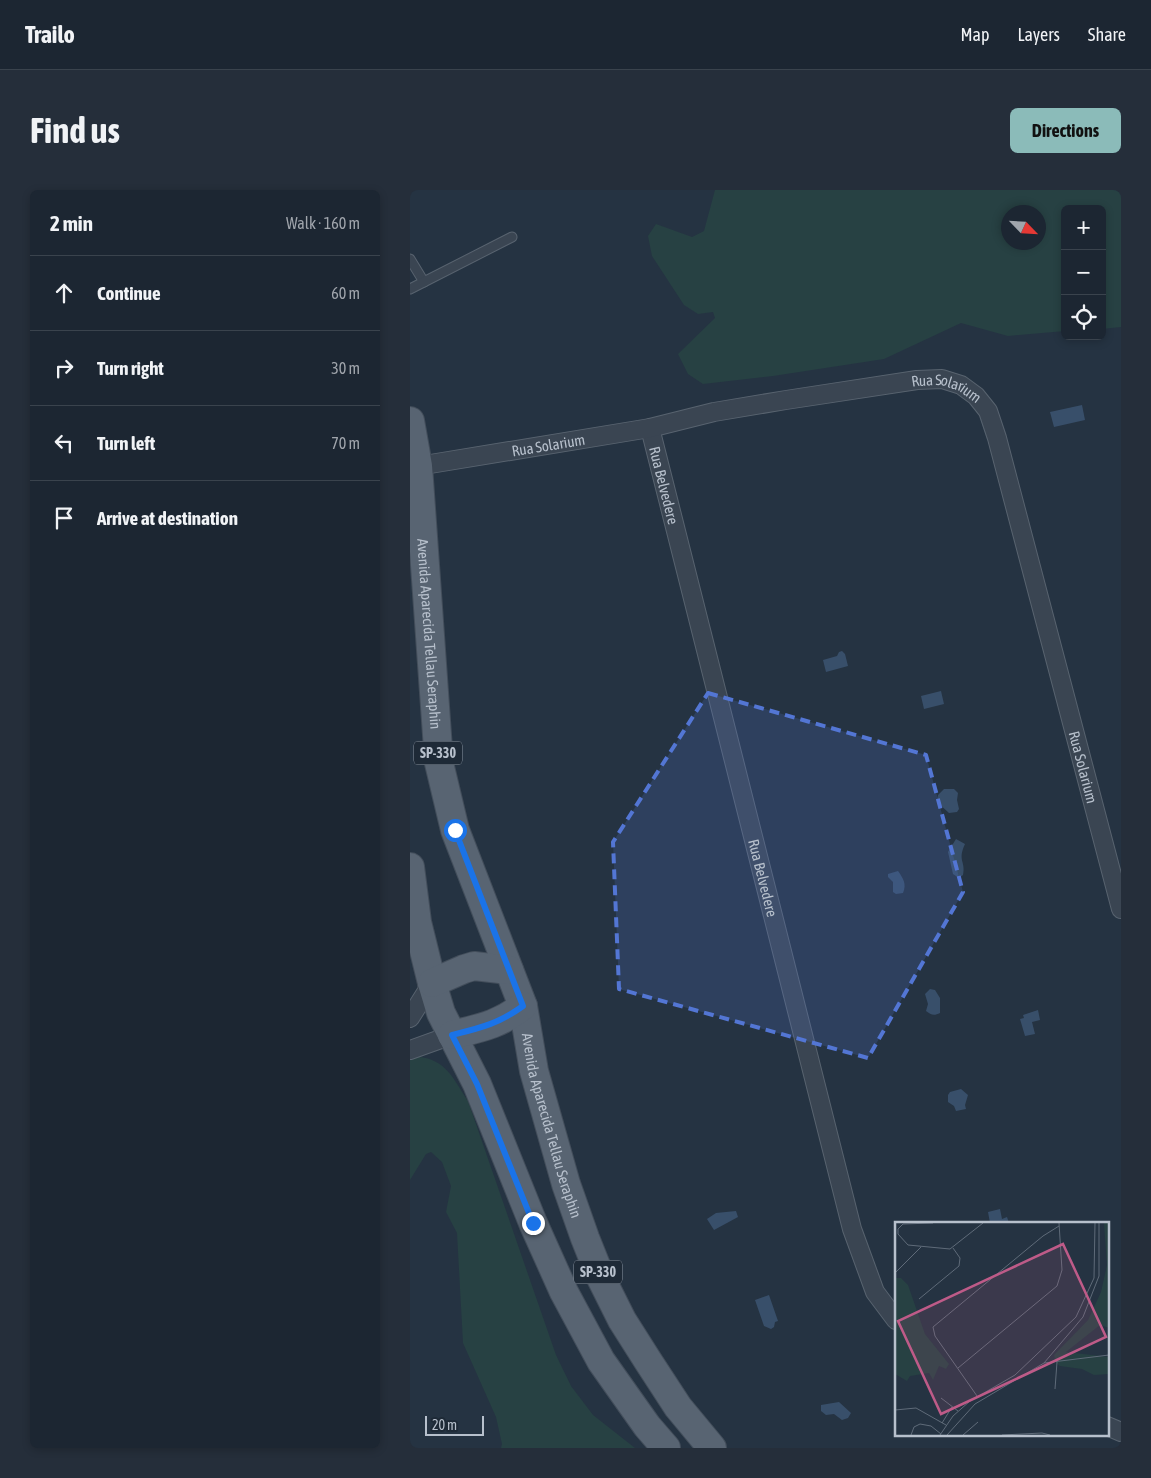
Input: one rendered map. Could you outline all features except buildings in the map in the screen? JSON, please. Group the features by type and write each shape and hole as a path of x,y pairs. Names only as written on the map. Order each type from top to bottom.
{"main road":[{"name":"Avenida Aparecida Tellau Seraphin","path":"410,421 418,466 439,763 455,830 523,1006 534,1072 584,1238 622,1320 678,1407 712,1448"},
{"name":"SP-330","path":"410,867 417,922 441,1013 477,1084 533,1223 564,1292 601,1361 647,1426 666,1448"},
{"path":"432,982 474,966 509,970"},
{"path":"452,1035 495,1024 523,1006"}],"street":[{"name":"Rua Solarium","path":"418,466 650,428 714,412 917,380 942,379 961,385 976,396 988,411 997,438 1121,908"},
{"name":"Rua Belvedere","path":"650,428 852,1229 875,1292 895,1319"},
{"path":"410,1018 421,997 432,982"},
{"path":"410,1050 452,1035"},
{"path":"1108,1426 1121,1432"}],"lane":[{"path":"410,289 512,237"},
{"path":"410,259 424,282"}],"highlighted area":[{"path":"708,693 926,755 963,892 868,1058 619,989 613,842"}],"green space":[{"path":"715,190 1121,190 1121,327 1106,329 1106,205 1061,205 1061,331 1008,336 961,323 884,359 773,376 703,384 688,374 678,354 715,318 713,312 698,314 684,305 652,256 648,236 656,224 692,237 704,231"},
{"path":"410,1056 431,1060 446,1069 468,1101 556,1355 571,1386 593,1415 635,1448 501,1448 502,1444 496,1417 463,1343 457,1233 446,1212 451,1186 442,1162 431,1152 426,1154 410,1180"}],"water":[{"path":"1082,405 1085,420 1054,427 1050,412"},
{"path":"842,651 845,654 848,666 826,672 823,660 837,656"},
{"path":"941,691 944,704 924,709 921,696"},
{"path":"944,789 954,789 958,793 959,809 957,812 949,813 937,802 938,795"},
{"path":"956,839 965,844 962,854 963,875 959,878 953,874 948,852"},
{"path":"898,871 905,887 903,893 896,894 893,892 893,882 888,877 888,874"},
{"path":"930,989 935,990 940,998 940,1013 936,1015 926,1011 928,1004 925,994"},
{"path":"1038,1010 1040,1020 1032,1022 1035,1034 1025,1036 1020,1019 1024,1018 1023,1015"},
{"path":"961,1089 968,1095 965,1105 966,1109 956,1111 954,1106 948,1102 948,1095 950,1092"},
{"path":"1000,1209 1002,1219 1007,1217 1009,1222 990,1222 988,1212"},
{"path":"736,1211 738,1217 714,1230 707,1219 716,1213"},
{"path":"769,1295 778,1321 775,1322 774,1327 771,1329 764,1326 755,1300"},
{"path":"839,1402 851,1413 848,1418 842,1420 834,1414 826,1415 821,1411 821,1405"}],"route":[{"path":"455,830 523,1006 495,1024 452,1035 477,1084 533,1223"}]}
